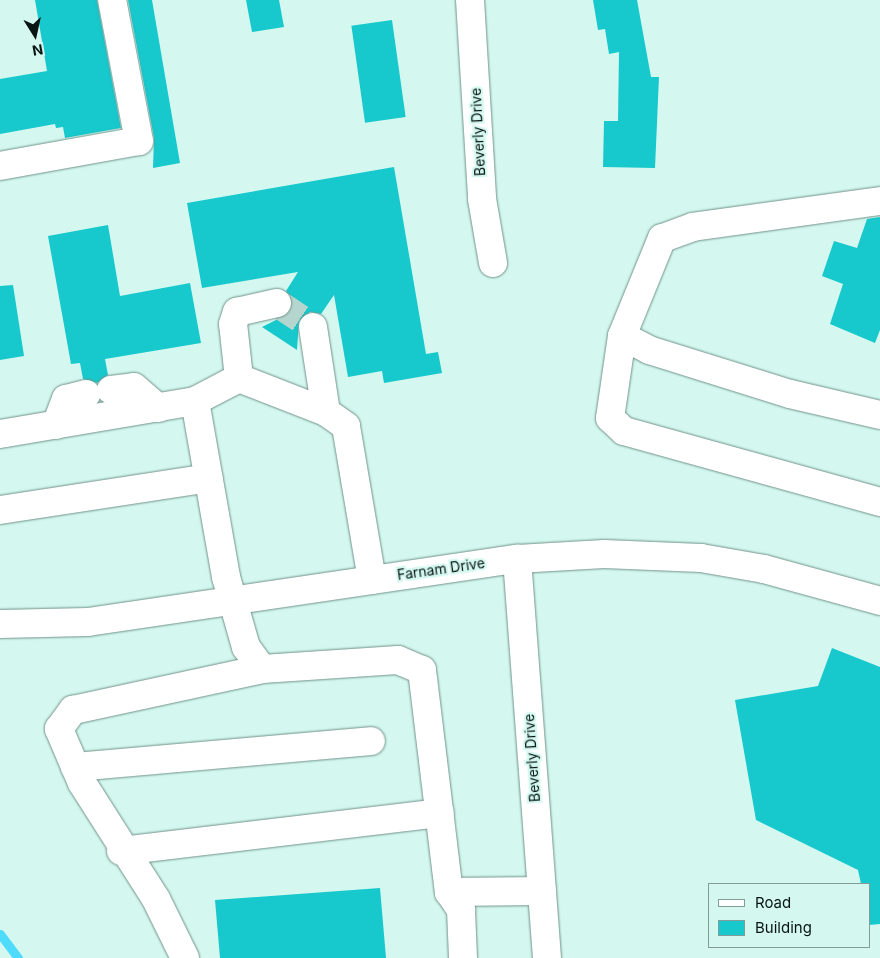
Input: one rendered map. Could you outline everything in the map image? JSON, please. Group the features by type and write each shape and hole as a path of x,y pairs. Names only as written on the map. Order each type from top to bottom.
{"main road":[{"path":"0,166 139,141 112,0"},
{"name":"Beverly Drive","path":"470,0 482,200 493,263"},
{"path":"880,201 694,227 662,238 622,336 610,418 624,431 880,502"},
{"path":"238,378 233,324 238,312 277,303"},
{"path":"313,327 326,412"},
{"path":"622,336 649,350 790,394 880,415"},
{"path":"0,434 195,401 238,378 326,412 346,426 372,580"},
{"path":"56,425 66,399 98,392 134,387 158,408"},
{"path":"195,401 232,601 246,647 262,669"},
{"path":"0,510 209,478"},
{"name":"Farnam Drive","path":"0,624 59,625 517,559 604,554 701,558 764,569 880,601"},
{"name":"Beverly Drive","path":"517,559 547,958"},
{"path":"185,958 156,899 121,851 75,767 59,730 73,710 262,669 398,660 422,670 449,892 461,910 463,958"},
{"path":"75,767 371,741"},
{"path":"121,851 440,813"},
{"path":"449,892 542,891"}],"building":[{"path":"35,0 97,0 121,128 65,138 63,127 56,128 55,124 0,134 0,79 47,71"},
{"path":"128,0 152,0 180,163 153,168 154,138"},
{"path":"246,0 279,0 284,27 252,32"},
{"path":"593,0 637,0 651,77 659,77 655,168 603,167 604,121 618,121 619,52 609,54 605,29 598,30"},
{"path":"392,20 406,117 365,123 351,26"},
{"path":"394,167 426,354 438,352 442,373 384,383 382,371 348,377 334,295 321,314 310,312 299,321 297,350 262,327 288,314 292,300 286,291 298,272 202,288 187,203"},
{"path":"880,217 880,330 875,343 830,324 843,284 822,276 834,241 857,248 867,219"},
{"path":"108,225 120,296 190,283 201,343 105,359 108,375 97,383 83,379 80,363 71,364 48,236"},
{"path":"13,285 24,356 0,360 0,286"},
{"path":"832,648 880,667 880,924 870,925 870,883 861,883 858,870 756,820 735,700 818,686"},
{"path":"380,888 386,958 220,958 215,900"}],"waterway":[{"path":"0,934 18,958"}],"tunnel":[{"path":"277,303 313,327"}]}
